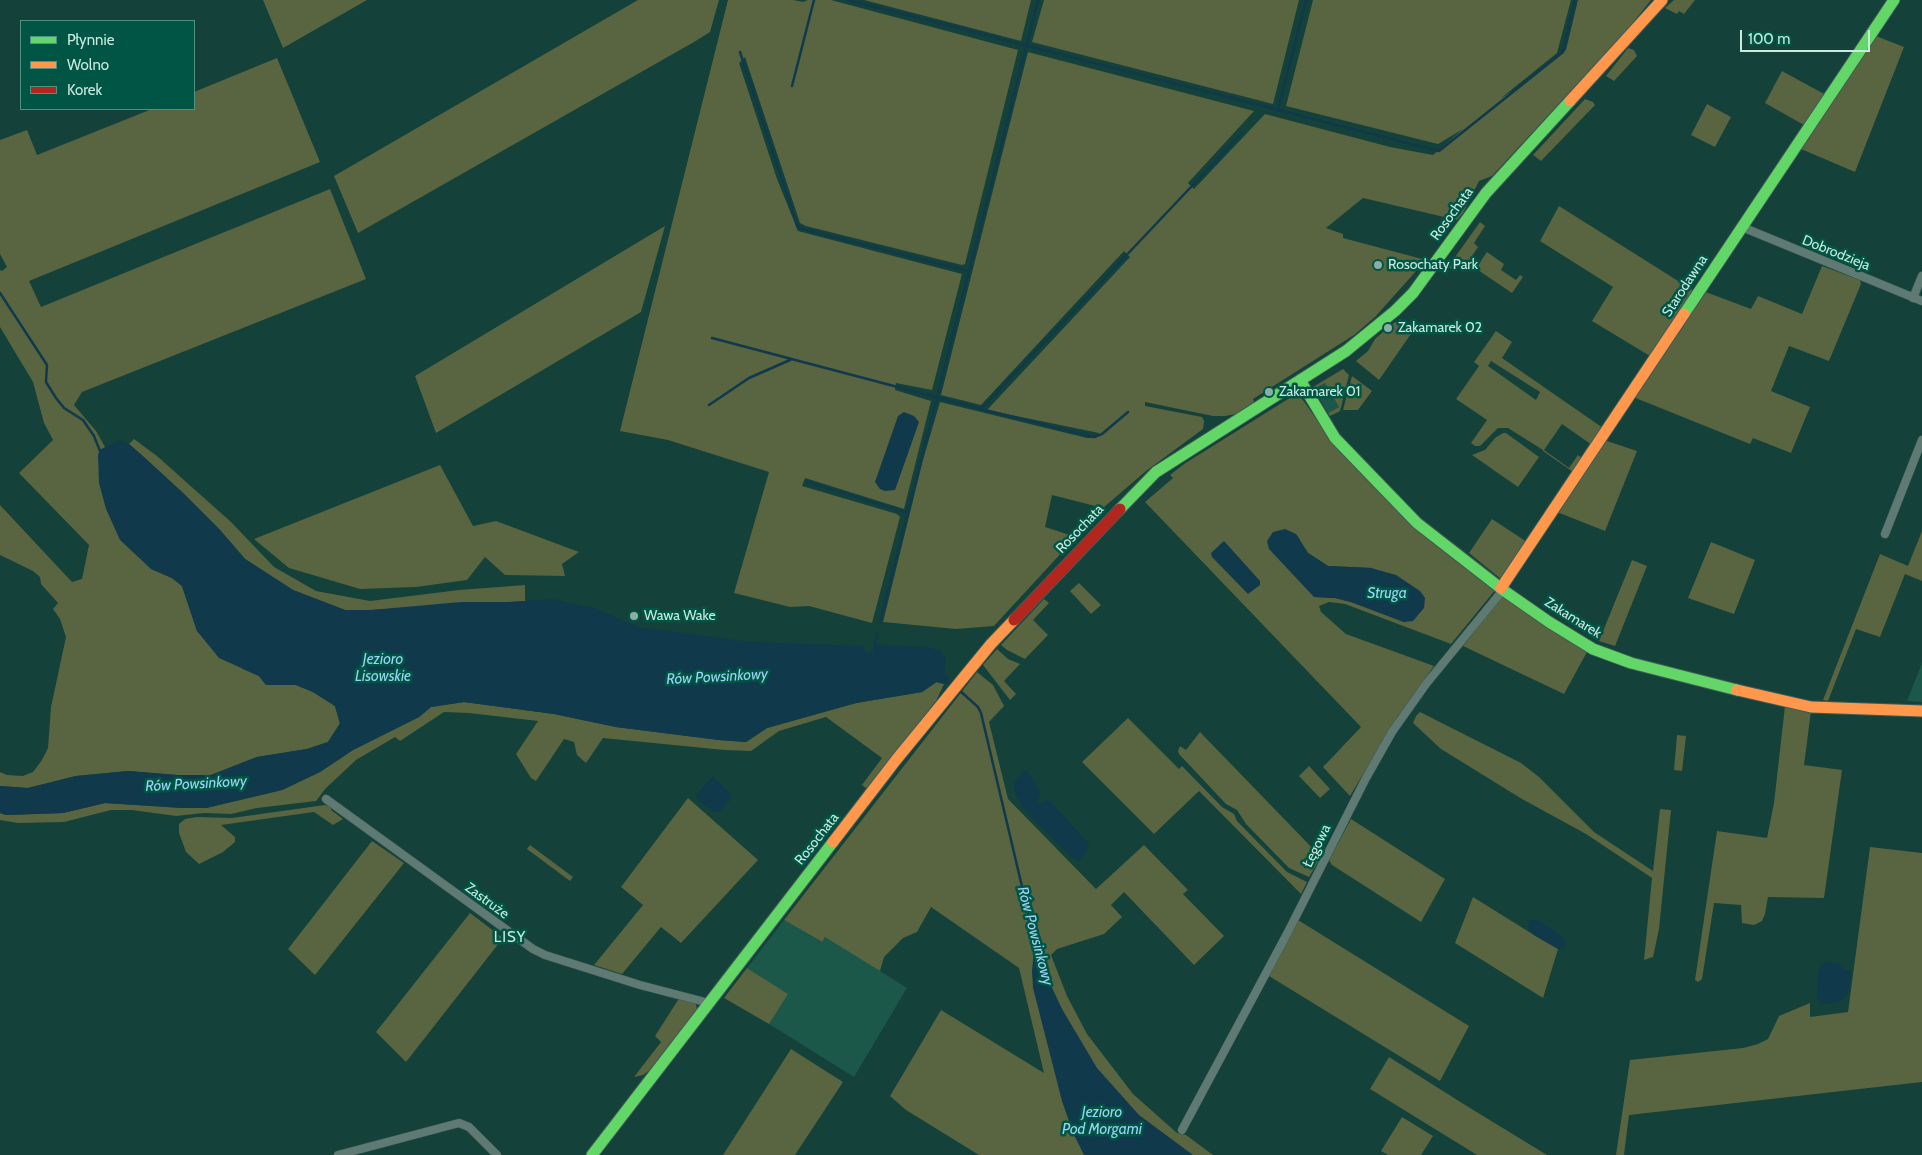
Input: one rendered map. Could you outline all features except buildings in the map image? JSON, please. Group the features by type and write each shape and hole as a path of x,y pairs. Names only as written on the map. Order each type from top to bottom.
{"street":[{"name":"Rosochata","path":"592,1155 950,692 992,644 1156,472 1360,341 1402,304 1433,266 1486,193 1662,0"},
{"name":"Starodawna","path":"1502,589 1894,0"},
{"name":"Dobrodzieja","path":"1742,227 1922,301"},
{"path":"1913,298 1922,276"},
{"name":"Zakamarek","path":"1300,380 1335,438 1344,449 1417,522 1502,589 1549,622 1593,649 1631,663 1811,707 1922,711"},
{"path":"1884,534 1922,440"},
{"name":"Łęgowa","path":"1182,1130 1288,932 1366,778 1392,732 1426,684 1502,589"},
{"name":"Zastruże","path":"326,800 545,956 640,985 709,1003"},
{"path":"338,1155 459,1123 469,1127 497,1155"}],"shaded area":[{"path":"263,0 367,0 283,48"},
{"path":"638,0 719,0 710,32 358,233 334,176"},
{"path":"728,0 793,0 803,2 808,0 831,0 1018,50 965,264 962,265 800,223 745,57 739,63 777,179 798,231 962,274 932,390 896,383 895,390 931,401 904,509 805,478 802,486 897,514 900,517 872,623 809,606 790,607 734,593 769,472 668,440 620,431"},
{"path":"864,0 1031,0 1021,41"},
{"path":"1044,0 1299,0 1273,104 1032,42"},
{"path":"1313,0 1571,0 1557,53 1500,99 1525,83 1566,50 1578,0 1651,0 1627,30 1492,176 1479,181 1463,213 1457,220 1363,198 1326,228 1343,234 1343,238 1426,260 1375,317 1354,335 1253,399 1254,402 1236,414 1213,416 1145,402 1145,406 1202,417 1204,421 1203,429 1146,471 1103,508 1052,495 1045,527 1076,537 994,626 956,629 883,622 923,460 940,402 1087,438 1096,438 1099,433 987,410 1130,257 1124,251 981,405 941,395 1028,52 1254,111 1188,183 1194,189 1265,114 1390,147 1433,155 1463,129 1438,144 1286,106"},
{"path":"1674,0 1695,0 1684,14 1679,11 1677,14 1665,8"},
{"path":"1876,36 1904,47 1855,172 1801,149"},
{"path":"1628,48 1634,50 1637,56 1614,81 1606,76"},
{"path":"277,58 320,162 29,281 41,307 330,189 366,279 82,392 74,405 96,431 105,447 100,450 151,569 172,578 182,586 197,631 243,669 259,676 266,685 296,685 313,692 335,706 340,723 328,742 307,749 257,757 211,775 177,775 128,771 76,776 28,788 0,786 0,772 7,775 23,776 33,772 48,748 51,707 66,637 60,619 53,609 58,603 41,584 40,577 33,571 0,555 0,505 72,582 82,579 89,545 19,473 53,440 44,423 33,382 0,327 0,270 2,271 7,267 0,254 0,140 27,130 37,155 150,110 195,110 195,92"},
{"path":"1782,71 1826,95 1804,125 1765,103"},
{"path":"1585,99 1593,102 1595,105 1541,161 1533,155"},
{"path":"1707,104 1731,117 1715,147 1691,135"},
{"path":"1559,206 1694,291 1650,356 1592,321 1613,287 1540,241"},
{"path":"1480,222 1485,226 1474,243 1478,247 1470,259 1478,265 1487,252 1504,264 1501,270 1516,280 1520,275 1523,277 1512,293 1463,260 1455,271 1448,267"},
{"path":"665,226 641,312 436,433 415,376"},
{"path":"1822,266 1860,280 1861,284 1829,361 1789,346 1771,391 1810,407 1791,453 1753,438 1750,444 1633,397 1703,291 1751,309 1758,296 1802,314"},
{"path":"1400,319 1412,327 1413,331 1379,380 1356,361 1368,351 1375,339 1384,331 1386,333 1392,327 1391,325"},
{"path":"1496,331 1512,342 1502,358 1603,428 1592,445 1562,424 1544,450 1569,468 1578,455 1583,459 1573,472 1508,428 1498,428 1480,446 1475,446 1471,443 1487,420 1456,399 1479,366 1474,362","holes":["1491,361 1540,392 1536,400 1488,366"]},
{"path":"1343,369 1349,375 1340,411 1330,416 1328,413 1339,407 1325,383 1314,389 1313,387"},
{"path":"1352,376 1372,391 1358,410 1343,410"},
{"path":"1325,383 1339,407 1328,413 1314,389"},
{"path":"1296,394 1300,396 1339,451 1422,532 1496,589 1451,644 1345,604 1329,602 1319,606 1321,612 1346,634 1434,666 1396,719 1350,796 1323,767 1361,727 1145,502 1173,478 1170,475 1184,464","holes":["1296,534 1308,553 1328,566 1371,568 1404,622 1351,602 1335,598 1314,597"]},
{"path":"1506,433 1539,457 1518,487 1472,455 1485,450 1495,438"},
{"path":"134,439 157,456 231,522 274,567 316,591 370,601 459,590 525,585 525,601 345,610 293,590 245,559 220,530 183,493 129,444"},
{"path":"1604,440 1637,451 1605,531 1557,512"},
{"path":"440,465 473,526 496,521 579,552 562,564 565,576 505,575 485,557 467,580 416,587 360,589 289,568 254,539"},
{"path":"1492,519 1527,542 1501,579 1469,553"},
{"path":"1922,531 1922,581 1905,574 1880,637 1856,629 1828,701 1823,700 1880,554 1908,566"},
{"path":"1711,542 1755,560 1734,614 1688,598"},
{"path":"1632,560 1647,566 1615,646 1599,641"},
{"path":"1079,583 1101,605 1091,614 1070,591"},
{"path":"1503,595 1587,652 1564,694 1463,646"},
{"path":"1044,599 1049,603 1033,620 1048,635 1025,659 1007,650 1001,645"},
{"path":"997,649 1008,659 1020,664 1004,681 1016,694 1010,700 983,665"},
{"path":"1922,663 1922,702 1907,701"},
{"path":"977,672 993,685 1004,706 989,722 1008,799 1096,889 1144,845 1188,890 1183,894 1224,936 1194,965 1124,892 1111,905 1122,917 1104,934 1057,949 1051,955 1067,996 1087,1034 1133,1094 1177,1133 1186,1135 1213,1155 979,1155 906,1110 890,1096 941,1010 1044,1073 1019,968 931,907 917,932 903,938 884,957 880,971 825,937 822,942 784,920"},
{"path":"937,682 944,684 936,701 867,789 862,785 882,758 826,717 779,731 751,751 603,738 586,763 577,755 574,742 564,739 536,781 531,778 516,754 538,721 444,712 400,741 395,737 356,760 325,789 316,801 257,808 231,814 204,813 176,816 132,810 111,810 64,822 18,823 0,820 0,813 6,815 63,813 105,803 206,808 282,790 320,772 353,750 419,717 431,707 464,702 554,714 616,727 746,742 767,728 856,703 922,692"},
{"path":"1785,706 1811,711 1804,765 1842,770 1824,898 1768,897 1762,921 1754,925 1742,923 1741,905 1714,903 1702,979 1698,982 1695,980 1717,831 1767,838 1774,803"},
{"path":"1420,712 1521,763 1539,777 1594,832 1653,871 1660,809 1671,810 1659,929 1653,957 1644,960 1652,878 1586,834 1522,799 1441,749 1413,723"},
{"path":"1128,718 1179,769 1182,766 1222,807 1234,814 1237,821 1287,872 1307,882 1301,894 1199,791 1154,834 1082,762"},
{"path":"1200,732 1321,857 1309,877 1289,868 1246,824 1237,810 1226,804 1179,754 1180,746 1186,750"},
{"path":"1677,735 1686,736 1682,771 1674,770"},
{"path":"1309,766 1330,789 1320,798 1299,776"},
{"path":"688,798 758,860 681,943 661,927 622,974 594,965 643,905 621,887"},
{"path":"325,805 332,807 331,810 343,819 333,825 314,812 221,825 235,837 235,842 223,852 199,864 186,852 179,833 179,824 185,819 197,817 232,818"},
{"path":"1351,819 1445,879 1421,922 1332,865 1329,860"},
{"path":"372,841 404,863 315,975 288,949"},
{"path":"530,845 573,877 570,881 527,849"},
{"path":"1870,847 1922,853 1922,1082 1629,1115 1624,1155 1616,1155 1630,1060 1743,1048 1758,1044 1768,1039 1779,1016 1810,1003 1810,1017 1848,1012"},
{"path":"1473,897 1558,949 1543,998 1455,943"},
{"path":"470,913 503,938 406,1062 376,1032"},
{"path":"784,920 821,942 825,936 907,988 854,1077 769,1024 787,994 747,968"},
{"path":"1298,920 1469,1026 1440,1081 1269,976"},
{"path":"747,968 788,994 769,1024 724,998"},
{"path":"680,997 695,1001 696,1014 651,1069 643,1075 634,1077 661,1042 655,1036"},
{"path":"791,1049 843,1082 795,1155 723,1155"},
{"path":"1389,1057 1547,1155 1477,1155 1370,1089"},
{"path":"1402,1117 1433,1136 1421,1155 1388,1155 1381,1151"}],"water":[{"path":"904,412 914,416 919,422 895,490 885,491 880,489 875,482 898,416"},
{"name":"Jezioro Lisowskie","path":"120,440 129,444 183,493 220,530 245,559 293,590 345,610 371,610 461,602 511,602 553,599 595,608 638,627 750,642 863,646 866,652 873,651 873,645 927,647 941,651 946,659 944,672 949,678 944,684 936,682 922,692 856,703 767,728 746,742 616,727 554,714 464,702 431,707 419,717 353,750 320,772 282,790 206,808 105,803 63,813 6,815 0,813 0,786 28,788 76,776 128,771 177,775 211,775 257,757 307,749 328,742 340,724 335,706 313,692 296,685 266,685 259,676 219,658 197,631 182,586 172,578 151,569 120,540 106,509 99,483 98,455 100,450"},
{"name":"Struga","path":"1285,529 1296,534 1308,553 1328,566 1371,568 1396,575 1420,591 1425,598 1424,608 1413,621 1404,622 1351,602 1335,598 1314,597 1269,549 1267,541 1273,532"},
{"path":"1224,541 1260,581 1260,585 1248,594 1212,557 1211,553"},
{"path":"1024,771 1028,772 1040,792 1036,803 1040,804 1047,800 1051,802 1089,844 1088,851 1078,861 1073,859 1024,809 1014,789 1015,781"},
{"path":"713,776 731,795 731,799 719,812 712,811 695,797"},
{"path":"1532,919 1540,921 1562,937 1566,943 1564,948 1558,949 1534,935 1529,929 1528,924"},
{"name":"Jezioro Pod Morgami","path":"1039,948 1048,979 1062,1009 1097,1068 1139,1115 1193,1155 1084,1155 1073,1133 1062,1101 1033,988 1034,950"},
{"path":"1827,962 1839,964 1843,969 1851,971 1849,992 1841,1001 1831,1004 1820,1004 1817,998 1818,973 1821,964"}],"waterway":[{"path":"792,86 814,0"},
{"path":"848,0 1439,151 1563,52 1575,0"},
{"path":"880,622 1038,0"},
{"path":"1278,110 1306,0"},
{"path":"740,52 798,228 968,271"},
{"path":"712,338 981,409 1242,133"},
{"path":"0,293 47,365 46,382 56,398 64,408 83,420 94,436 100,451"},
{"path":"709,405 749,378 790,360"},
{"path":"981,409 1094,437 1102,434 1128,412"},
{"path":"807,482 908,513"},
{"path":"875,646 877,633"},
{"name":"Rów Powsinkowy","path":"943,680 953,686"},
{"name":"Rów Powsinkowy","path":"958,689 978,707 981,713 1037,950"}],"traffic: fast":[{"path":"1684,314 1894,0"},
{"path":"1120,509 1156,472 1346,351 1395,311 1413,293 1486,193 1570,101"},
{"path":"1300,380 1335,438 1417,523 1503,590 1549,622 1593,649 1631,663 1737,690"},
{"path":"592,1155 833,842"}],"traffic: slow":[{"path":"1570,101 1662,0"},
{"path":"1501,588 1684,314"},
{"path":"833,842 896,760 991,644 1014,620"},
{"path":"1737,690 1811,707 1922,711"}],"traffic: jam":[{"path":"1014,620 1120,509"}],"place":[{"name":"Rosochaty Park","path":"1378,265"},
{"name":"Zakamarek 02","path":"1388,328"},
{"name":"Zakamarek 01","path":"1269,392"},
{"name":"Wawa Wake","path":"634,616"}],"district":[{"name":"LISY","path":"510,938"}]}
